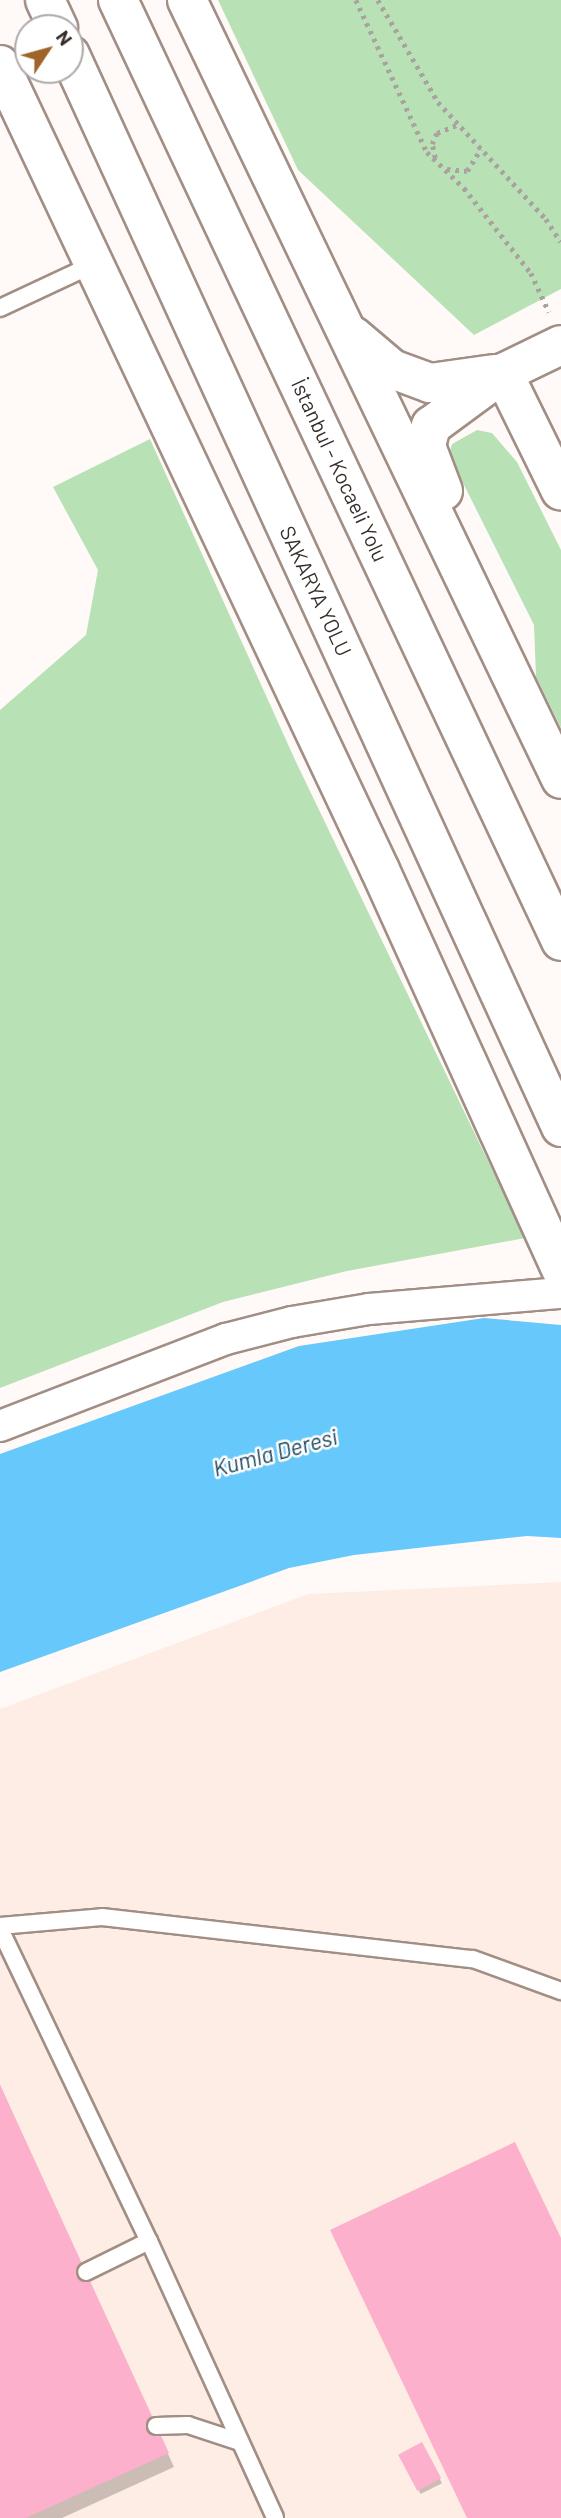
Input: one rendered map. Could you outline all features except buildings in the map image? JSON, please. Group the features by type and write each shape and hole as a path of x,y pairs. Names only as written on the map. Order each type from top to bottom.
{"main road":[{"name":"İstanbul - Kocaeli Yolu","path":"118,0 561,941"},
{"path":"187,0 561,779"},
{"path":"0,65 380,870 561,1269"},
{"name":"SAKARYA YOLU","path":"83,84 561,1127"},
{"path":"338,318 383,363 430,383 503,373"},
{"path":"512,676 503,624 491,587 431,469 426,446 431,426 556,332"},
{"path":"503,373 561,491"}],"street":[{"path":"0,1426 226,1339 292,1322 369,1308 561,1293"}],"lane":[{"path":"0,308 94,264"},
{"path":"275,2518 149,2241 0,1927 102,1917 473,1959 561,1992"},
{"path":"86,2272 149,2241"},
{"path":"156,2426 188,2425 240,2442"}],"path":[{"path":"356,0 435,159 531,273 556,332"},
{"path":"378,0 438,102 561,242"},
{"path":"435,159 432,144 437,133 459,124"},
{"path":"443,167 467,171 481,149"}],"shaded area":[{"path":"561,1582 561,2518 0,2518 0,1709 308,1594"}],"green space":[{"path":"218,0 561,0 561,289 474,335 298,170"},
{"path":"477,430 492,433 517,462 561,550 561,728 536,677 534,625 449,455 452,444"},
{"path":"150,439 296,762 525,1238 347,1271 223,1302 0,1388 0,710 86,635 98,570 53,487"}],"water":[{"name":"Kumla Deresi","path":"484,1318 561,1325 561,1538 527,1536 354,1555 289,1568 0,1672 0,1454 299,1346"}]}
